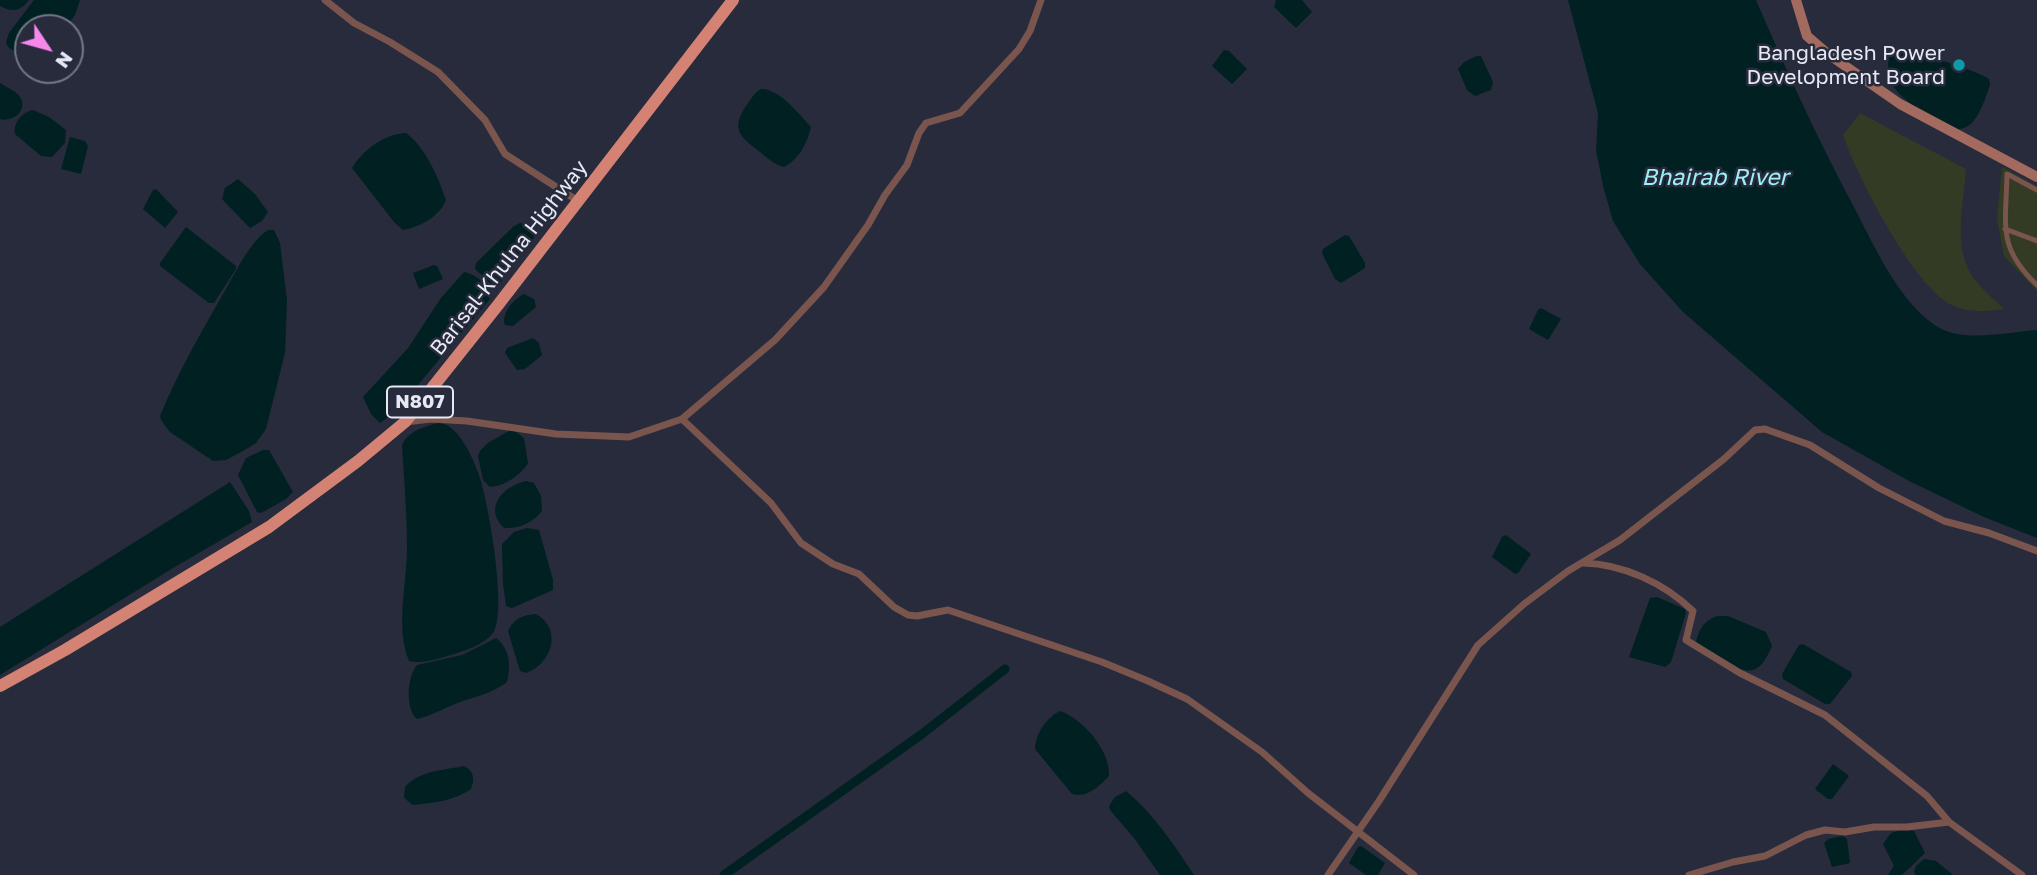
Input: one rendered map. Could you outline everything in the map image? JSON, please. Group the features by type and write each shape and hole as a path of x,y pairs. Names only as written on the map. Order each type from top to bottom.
{"highway":[{"name":"Barisal-Khulna Highway","path":"0,686 269,527 358,461 405,422 733,0"}],"main road":[{"path":"1796,0 1807,36 1828,54 1900,104 2037,177"}],"street":[{"path":"325,0 354,23 438,72 485,120 505,154 578,201"},
{"path":"405,422 430,419 467,421 556,434 629,437 682,419 775,340 824,287 907,165 919,133 926,123 960,113 1019,49 1030,31 1041,0"},
{"path":"2037,190 2007,174 2006,229 2009,248 2015,262 2037,283"},
{"path":"2006,229 2037,241"},
{"path":"682,419 771,503 801,543 833,564 859,573 894,607 908,615 917,616 948,610 1102,662 1187,699 1262,752 1414,875"},
{"path":"1328,875 1379,801 1478,645 1524,604 1581,563 1620,540 1724,459 1755,430 1765,429 1810,446 1880,488 1944,521 1989,533 2037,551"},
{"path":"1581,563 1627,570 1675,596 1693,611 1686,640 1740,673 1825,715 1927,796 1949,822 2022,875"},
{"path":"1689,875 1765,856 1805,835 1825,830 1845,832 1874,827 1907,827 1949,822"}],"shaded area":[{"path":"1860,113 1966,169 1961,224 1963,252 1973,277 2004,309 1978,311 1952,305 1921,277 1904,254 1860,176 1843,135"},
{"path":"2002,167 2037,186 2037,291 2004,256 1997,219"}],"water":[{"path":"0,0 29,0 19,9 8,10 0,6"},
{"path":"34,0 80,0 75,14 23,14"},
{"path":"1276,0 1302,0 1312,12 1296,28 1274,7"},
{"name":"Bhairab River","path":"1568,0 1756,0 1842,185 1890,275 1912,305 1948,332 1973,336 2037,330 2037,538 1984,517 1909,481 1822,432 1683,312 1640,264 1613,221 1603,186 1596,150 1598,113"},
{"path":"14,26 14,51 6,42"},
{"path":"1224,50 1229,51 1247,69 1232,84 1212,66"},
{"path":"1898,50 1944,61 1989,79 1990,85 1975,119 1965,128 1958,129 1904,98 1895,89 1888,67 1890,56"},
{"path":"1481,56 1493,82 1491,90 1475,96 1467,90 1458,69 1464,62"},
{"path":"0,83 16,93 22,101 19,113 8,119 0,119"},
{"path":"761,89 782,98 811,127 802,150 784,167 768,159 748,142 738,127 741,114"},
{"path":"33,110 49,117 66,130 65,143 52,157 41,156 15,134 19,119"},
{"path":"406,133 425,155 446,200 429,220 403,230 352,168 375,144 390,136"},
{"path":"70,137 85,141 88,146 81,174 61,169"},
{"path":"238,179 255,194 268,212 262,221 250,228 222,199 225,188"},
{"path":"156,189 178,212 165,228 143,209"},
{"path":"520,223 525,224 534,234 534,238 511,263 499,286 493,286 475,269 476,263"},
{"path":"186,227 236,266 214,303 209,303 160,266"},
{"path":"268,230 274,230 280,243 287,300 285,353 266,429 256,443 243,451 226,460 213,461 170,432 160,416 175,382 240,264 250,248"},
{"path":"1345,235 1349,236 1365,263 1365,268 1341,283 1335,279 1322,253 1323,249"},
{"path":"434,265 443,279 419,289 413,273"},
{"path":"464,272 481,281 490,299 396,411 380,423 371,414 363,397 408,348 441,298"},
{"path":"524,294 534,299 536,307 513,326 505,325 509,307"},
{"path":"1541,308 1561,319 1548,340 1529,329"},
{"path":"533,338 539,343 542,355 525,369 517,370 505,353 507,348"},
{"path":"438,423 458,435 469,451 479,475 498,580 497,621 493,633 474,647 435,659 414,662 409,661 405,648 402,620 407,548 402,445 412,433"},
{"path":"512,429 524,438 528,463 512,479 490,487 483,480 478,456 488,443"},
{"path":"269,450 293,492 261,513 257,512 238,475 246,458"},
{"path":"526,481 534,483 541,496 542,511 525,524 504,528 495,513 498,499 510,488"},
{"path":"230,482 249,511 252,522 0,675 0,627"},
{"path":"527,528 539,530 553,580 553,590 512,608 506,606 502,544 514,532"},
{"path":"1506,535 1531,554 1515,574 1492,557 1502,537"},
{"path":"1657,597 1685,609 1686,613 1671,662 1665,667 1629,657 1650,598"},
{"path":"536,614 549,628 551,646 542,662 526,673 520,671 508,631 519,618"},
{"path":"1717,616 1728,616 1766,632 1772,646 1761,665 1751,670 1738,669 1715,657 1696,642 1703,626"},
{"path":"496,638 504,647 508,658 507,682 417,719 411,708 409,693 411,677 417,665 462,655"},
{"path":"1803,644 1851,672 1852,676 1830,704 1825,704 1783,679 1782,674 1799,645"},
{"path":"1060,711 1086,728 1105,756 1109,776 1088,793 1072,794 1035,749 1037,737 1043,727"},
{"path":"1833,764 1849,776 1832,799 1828,799 1815,789"},
{"path":"464,766 470,770 473,779 471,789 464,793 443,801 413,805 404,798 405,787 417,778 432,772"},
{"path":"1126,791 1171,841 1194,875 1160,875 1110,810 1109,806 1115,797"},
{"path":"1900,830 1914,831 1925,853 1902,875 1888,875 1894,866 1883,844 1891,833"},
{"path":"1843,836 1847,839 1850,863 1832,867 1824,843 1828,839"},
{"path":"1361,846 1385,863 1378,875 1366,875 1349,863"},
{"path":"1924,859 1936,861 1953,875 1916,875 1916,866"}],"waterway":[{"path":"724,875 922,734 1005,669"}],"place":[{"name":"Bangladesh Power Development Board","path":"1959,65"}]}
